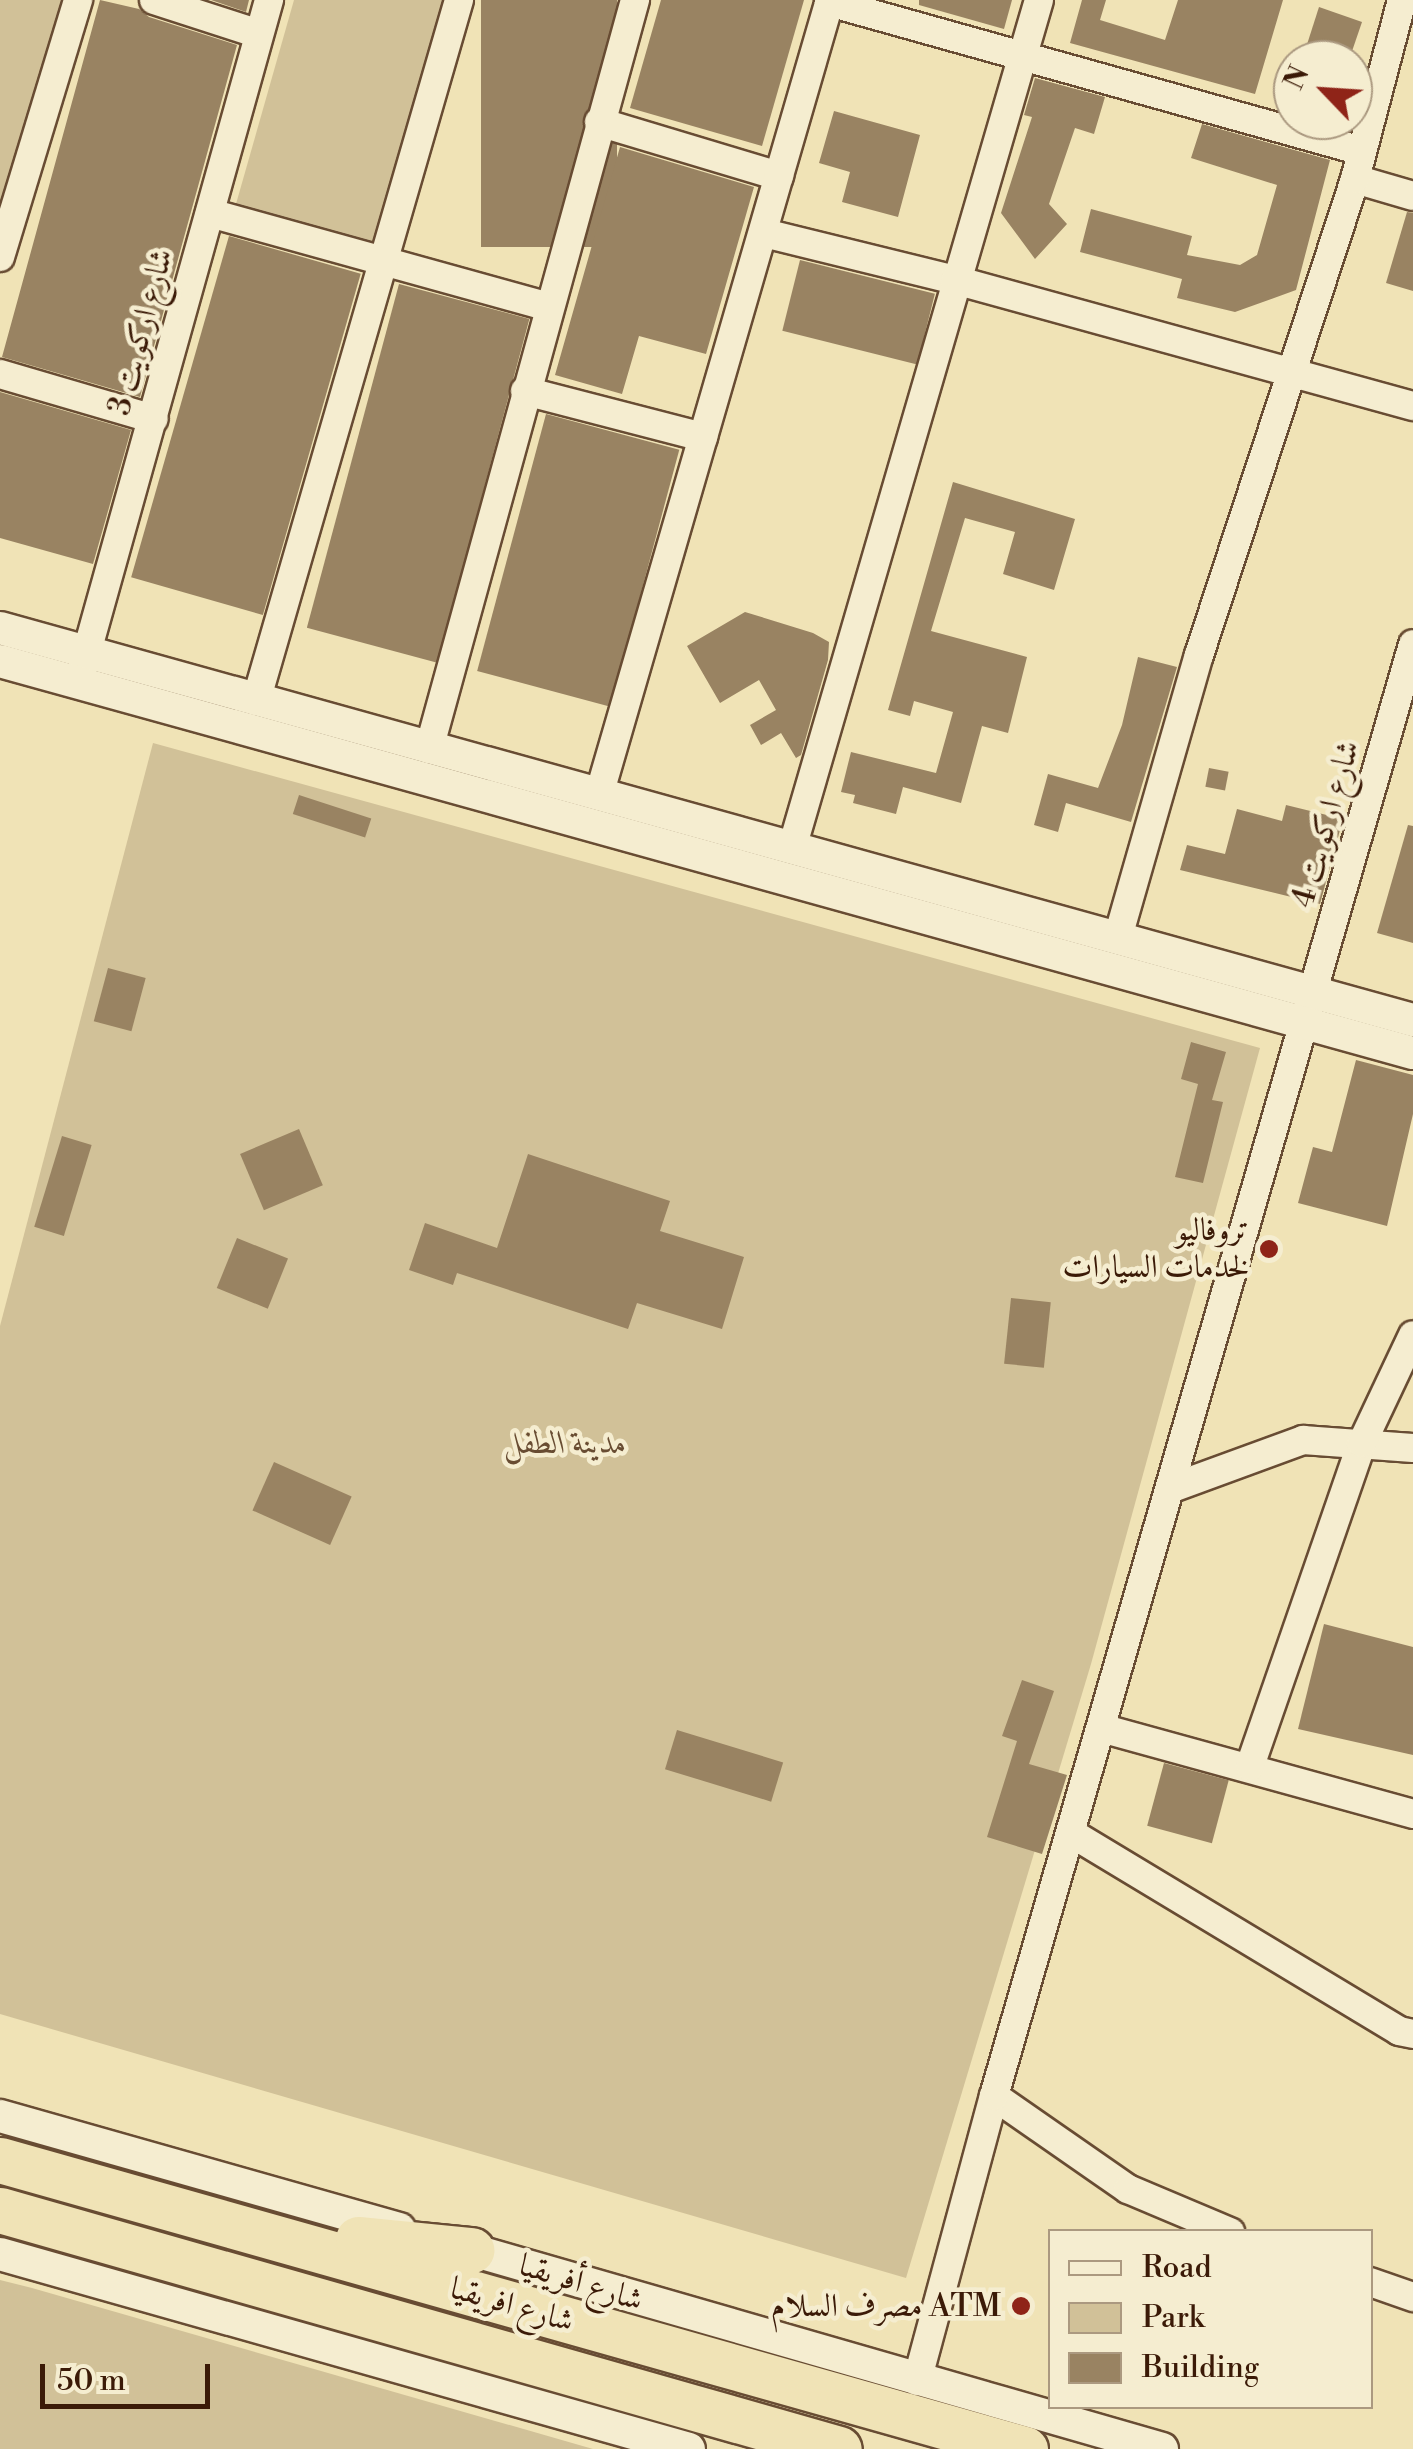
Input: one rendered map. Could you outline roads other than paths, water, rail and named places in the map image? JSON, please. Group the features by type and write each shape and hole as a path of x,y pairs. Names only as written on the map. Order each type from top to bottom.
{"highway":[{"name":"شارع افريقيا","path":"0,2160 1025,2449"},
{"name":"شارع افريقيا","path":"0,2210 838,2449"},
{"path":"254,2229 471,2250"}],"street":[{"path":"0,257 78,0"},
{"path":"154,0 259,34"},
{"name":"شارع اركويت 3","path":"83,667 269,0"},
{"path":"256,701 460,0"},
{"path":"429,750 635,0"},
{"path":"792,848 1039,0"},
{"path":"1118,937 1199,655 1355,179 1402,0"},
{"path":"598,795 830,1 1021,59 1362,151"},
{"path":"599,122 779,176"},
{"path":"1355,179 1413,196"},
{"path":"210,213 550,306"},
{"path":"764,233 955,280 1413,406"},
{"path":"0,374 154,419"},
{"path":"526,391 703,436"},
{"path":"0,628 83,667 1310,1007 1413,1020"},
{"name":"شارع اركويت 4","path":"917,2380 994,2096 1413,644"},
{"path":"0,661 83,667 256,701 1118,937 1310,1007 1413,1053"},
{"path":"1250,1766 1362,1443 1413,1335"},
{"path":"1172,1488 1302,1440 1413,1448"},
{"path":"1102,1728 1413,1814"},
{"path":"1071,1834 1399,2031 1413,2034"},
{"path":"994,2096 1128,2188 1223,2229"},
{"name":"شارع أفريقيا","path":"0,2116 1162,2449"},
{"path":"0,2254 689,2449"},
{"path":"1373,2283 1413,2296"}],"place":[{"name":"تروفاليو لخدمات السيارات","path":"1269,1249"},
{"name":"مصرف السلام ATM","path":"1021,2306"}],"park label":[{"name":"مدينة الطفل","path":"565,1443"}]}
